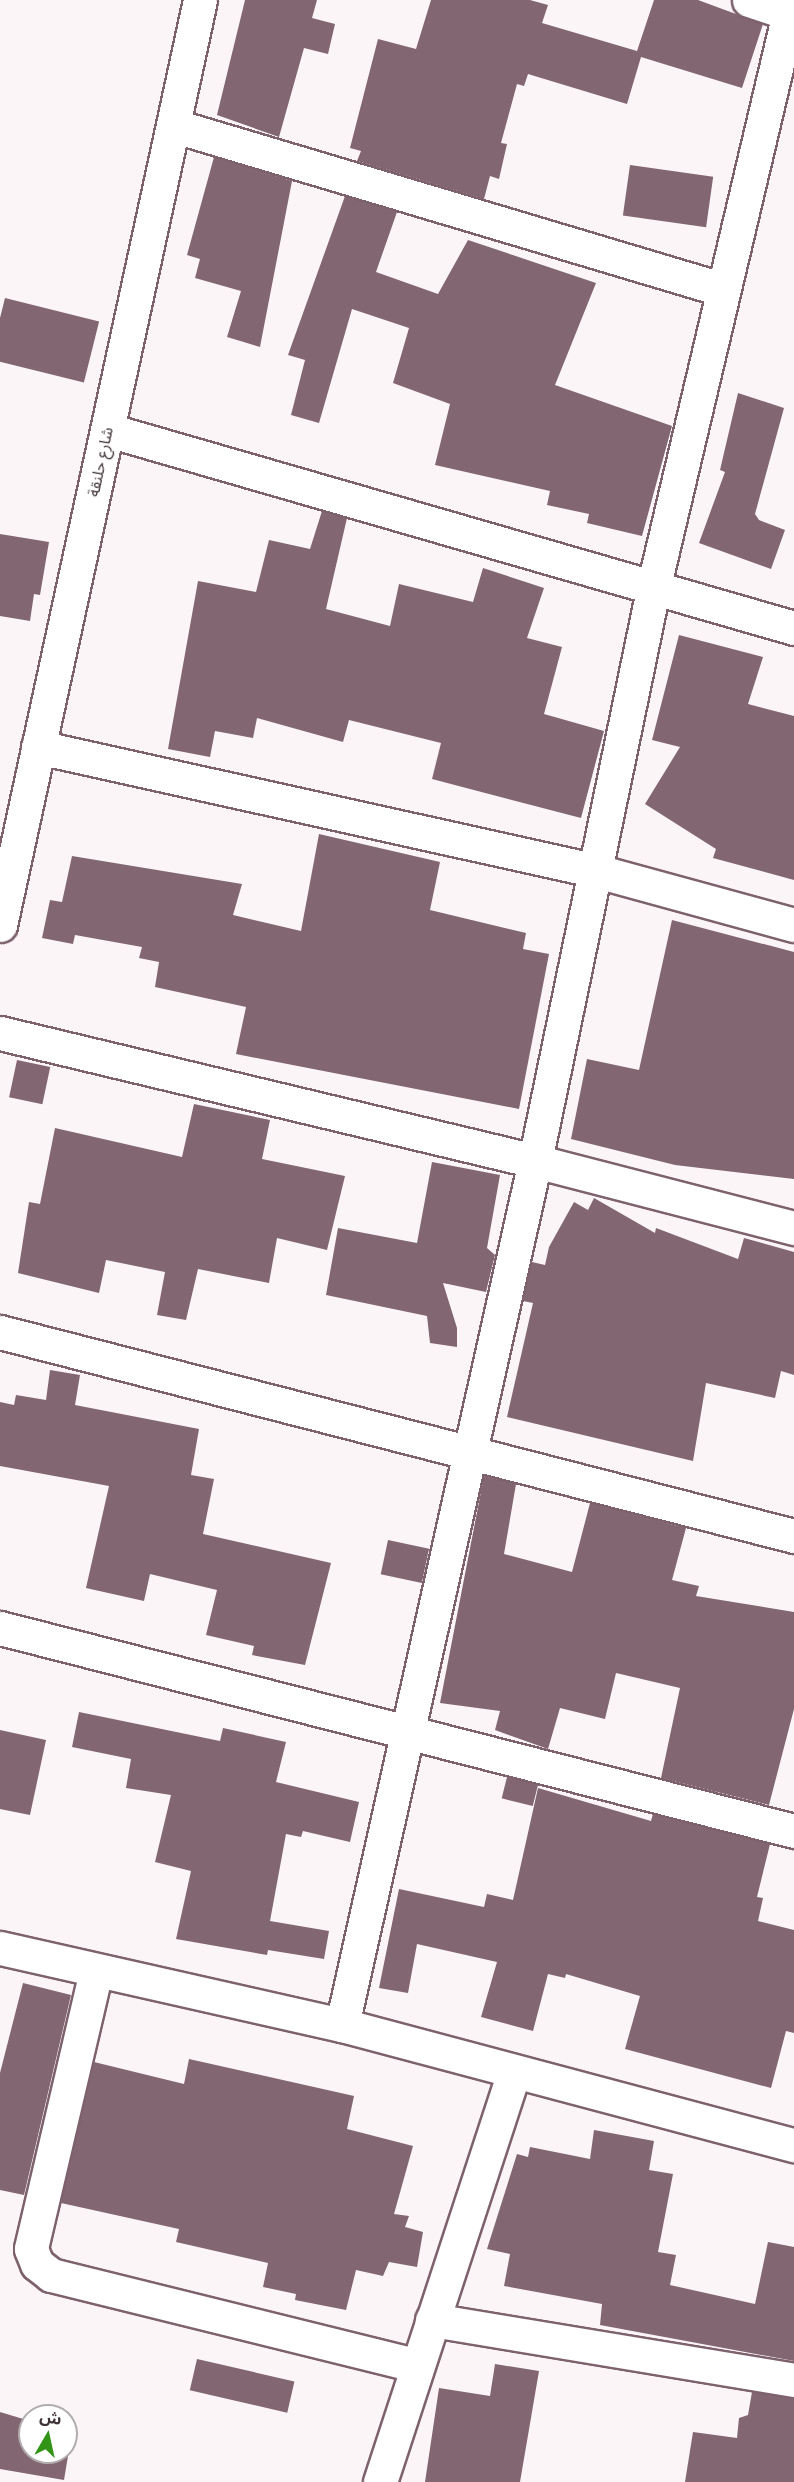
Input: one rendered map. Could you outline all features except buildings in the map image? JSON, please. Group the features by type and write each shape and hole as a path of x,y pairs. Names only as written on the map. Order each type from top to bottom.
{"street":[{"name":"شارع حلنقة","path":"0,925 175,126 200,0"},
{"path":"342,2025 411,1731 466,1454 535,1161 593,870 654,585 721,289 792,14 749,0"},
{"path":"175,126 721,289"},
{"path":"108,430 654,585 794,628"},
{"path":"38,747 593,870 794,926"},
{"path":"0,1033 535,1161 794,1228"},
{"path":"0,1332 466,1454 794,1536"},
{"path":"0,1628 411,1731 794,1831"},
{"path":"0,1948 342,2025 794,2145"},
{"path":"96,1971 31,2249 37,2264 51,2275 416,2365"},
{"path":"380,2482 416,2365 514,2071"},
{"path":"432,2320 794,2380"}]}
